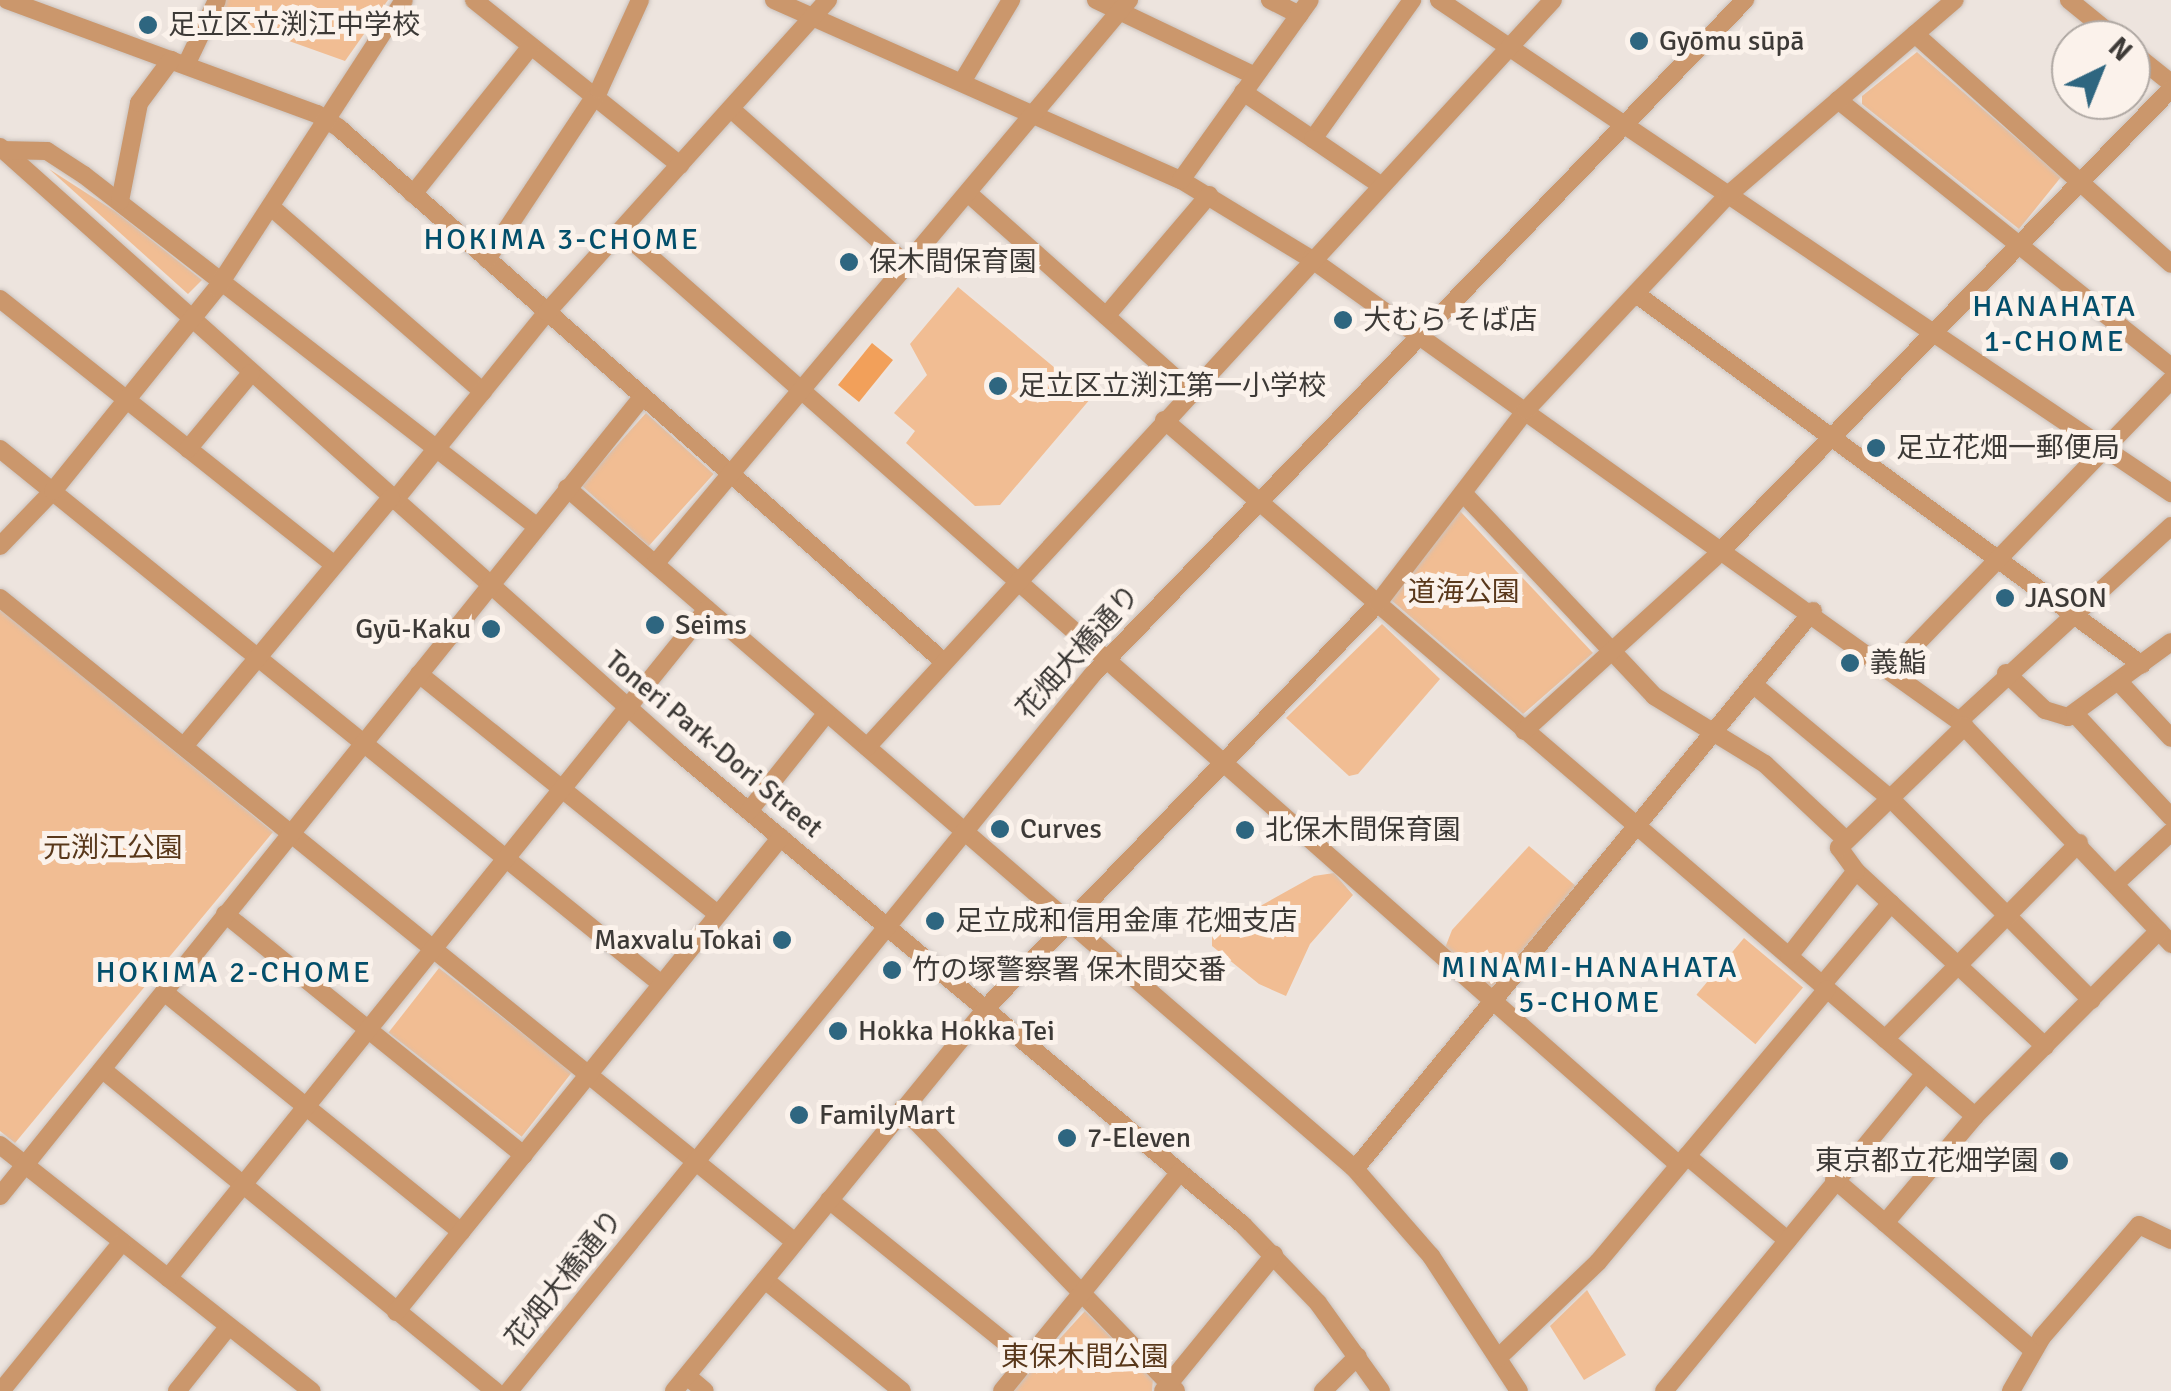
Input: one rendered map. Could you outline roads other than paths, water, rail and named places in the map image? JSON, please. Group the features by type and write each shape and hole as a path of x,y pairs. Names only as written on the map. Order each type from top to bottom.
{"street":[{"path":"7,0 326,119 942,661"},
{"path":"120,201 139,102 179,62 218,0"},
{"path":"0,546 53,491 221,282 404,0"},
{"path":"474,0 680,164"},
{"path":"486,258 594,95 640,0"},
{"path":"774,0 1181,180 1311,259 1893,668 1962,723 2165,937 2091,1000 1973,1114 1885,1223"},
{"path":"185,746 334,565 437,451 547,312 828,0"},
{"path":"962,82 1011,0"},
{"path":"1096,0 1125,5 1256,76"},
{"path":"1181,180 1304,8 1270,0"},
{"path":"1314,139 1412,0"},
{"path":"1439,0 2171,493"},
{"path":"1470,21 1475,0"},
{"path":"866,747 1379,184 1553,0"},
{"name":"花畑大橋通り","path":"509,1391 961,829 1106,660 1745,0"},
{"path":"705,1391 681,1383 985,1009 1378,604 1526,410 1728,195 1955,0"},
{"path":"2068,0 2093,20"},
{"path":"655,564 1125,5"},
{"path":"1915,34 2171,264"},
{"path":"413,194 531,46"},
{"path":"1524,732 1722,548 2171,86 2151,68"},
{"path":"1244,92 1379,184"},
{"path":"1838,100 2020,242 2171,367"},
{"path":"730,109 908,266"},
{"path":"0,148 47,151 120,201 536,526"},
{"name":"Toneri Park-Dori Street","path":"0,148 626,708 1180,1172 1274,1256 1358,1356 1381,1391"},
{"path":"968,194 1190,391"},
{"path":"1106,316 1209,194"},
{"path":"271,207 483,392"},
{"path":"621,231 1493,1005 1786,1240"},
{"path":"1636,294 2142,664"},
{"path":"0,298 334,565"},
{"path":"188,449 250,373"},
{"path":"1893,668 2171,380"},
{"path":"0,1196 643,396"},
{"path":"1164,420 1973,1114"},
{"path":"0,449 660,983"},
{"path":"567,488 1355,1169 1431,1256 1519,1391"},
{"path":"1463,493 1654,696 1765,764 1846,840"},
{"path":"2045,1046 1840,856 1846,840 1890,799 2006,673 2171,526"},
{"path":"0,598 795,1242"},
{"path":"168,1278 707,609"},
{"path":"1355,1169 1640,828 1813,611"},
{"path":"2006,673 2053,716 2076,714 2171,642"},
{"path":"419,674 718,914"},
{"path":"2119,682 2170,736"},
{"path":"1754,685 1890,799 2091,1000"},
{"path":"749,811 828,713"},
{"path":"2076,714 2171,817"},
{"path":"2116,884 2171,832"},
{"path":"396,1312 781,837"},
{"path":"1885,1038 2079,843"},
{"path":"1789,956 1856,871"},
{"path":"1498,1358 1591,1270 1891,902"},
{"path":"224,914 524,1154"},
{"path":"164,992 461,1232"},
{"path":"103,1070 494,1391"},
{"path":"1664,1391 1834,1179 1925,1073"},
{"path":"902,1108 1169,1389 1274,1256"},
{"path":"0,1145 311,1391"},
{"path":"1002,1391 1180,1172"},
{"path":"1834,1179 2032,1350"},
{"path":"829,1200 1027,1360"},
{"path":"2011,1391 2032,1350 2138,1225 2171,1240"},
{"path":"1,1391 122,1242"},
{"path":"765,1280 902,1391"},
{"path":"177,1391 229,1326"},
{"path":"1322,1391 1358,1356"}],"place":[{"name":"足立区立渕江中学校","path":"148,25"},
{"name":"Gyōmu sūpā","path":"1639,41"},
{"name":"保木間保育園","path":"849,262"},
{"name":"大むら そば店","path":"1343,320"},
{"name":"足立区立渕江第一小学校","path":"998,386"},
{"name":"足立花畑一郵便局","path":"1876,448"},
{"name":"JASON","path":"2005,598"},
{"name":"Seims","path":"655,625"},
{"name":"Gyū-Kaku","path":"491,629"},
{"name":"義鮨","path":"1850,663"},
{"name":"Curves","path":"1000,829"},
{"name":"北保木間保育園","path":"1245,830"},
{"name":"足立成和信用金庫 花畑支店","path":"935,921"},
{"name":"Maxvalu Tokai","path":"782,940"},
{"name":"竹の塚警察署 保木間交番","path":"892,970"},
{"name":"Hokka Hokka Tei","path":"838,1031"},
{"name":"FamilyMart","path":"799,1115"},
{"name":"7-Eleven","path":"1067,1138"},
{"name":"東京都立花畑学園","path":"2059,1161"}],"district":[{"name":"HOKIMA 3-CHOME","path":"562,240"},
{"name":"HANAHATA 1-CHOME","path":"2055,324"},
{"name":"HOKIMA 2-CHOME","path":"234,973"},
{"name":"MINAMI-HANAHATA 5-CHOME","path":"1590,985"}],"park label":[{"name":"道海公園","path":"1464,592"},
{"name":"元渕江公園","path":"113,848"},
{"name":"東保木間公園","path":"1085,1357"}]}
